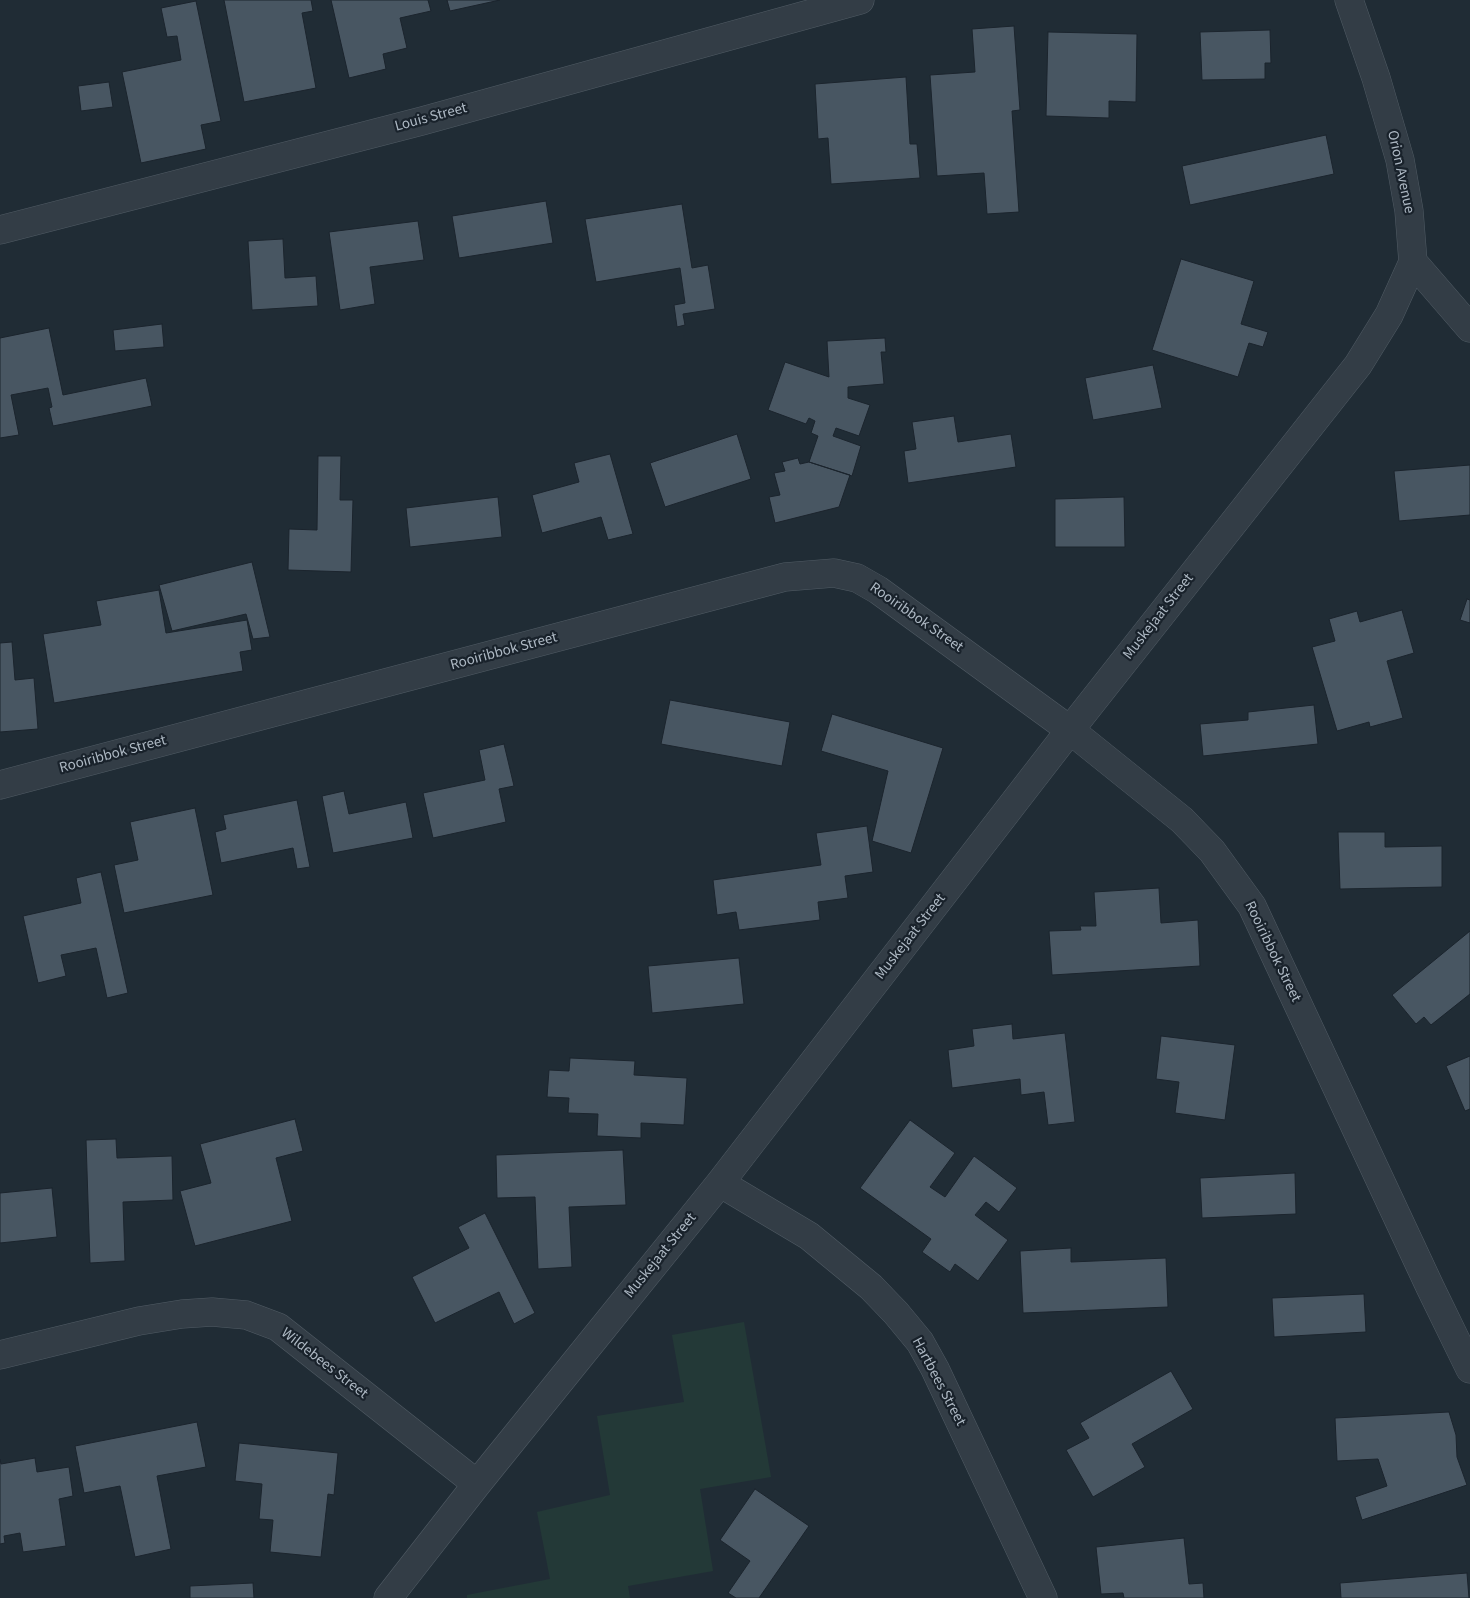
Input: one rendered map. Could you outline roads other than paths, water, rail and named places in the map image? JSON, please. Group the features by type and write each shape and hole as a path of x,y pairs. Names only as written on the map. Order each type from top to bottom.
{"street":[{"name":"Louis Street","path":"0,230 422,121 860,0"},
{"name":"Orion Avenue","path":"1349,0 1376,78 1400,160 1409,211 1413,262"},
{"path":"1413,262 1470,328"},
{"name":"Muskejaat Street","path":"388,1598 477,1484 720,1183 1070,730 1358,365 1389,314 1413,262"},
{"name":"Rooiribbok Street","path":"0,785 785,577 834,573 857,578 878,590 1070,730 1182,820 1212,851 1252,906 1470,1369"},
{"name":"Hartbees Street","path":"720,1183 810,1236 871,1287 920,1342 935,1369 1043,1598"},
{"name":"Wildebees Street","path":"0,1354 139,1321 182,1314 212,1312 246,1315 278,1327 477,1484"}]}
